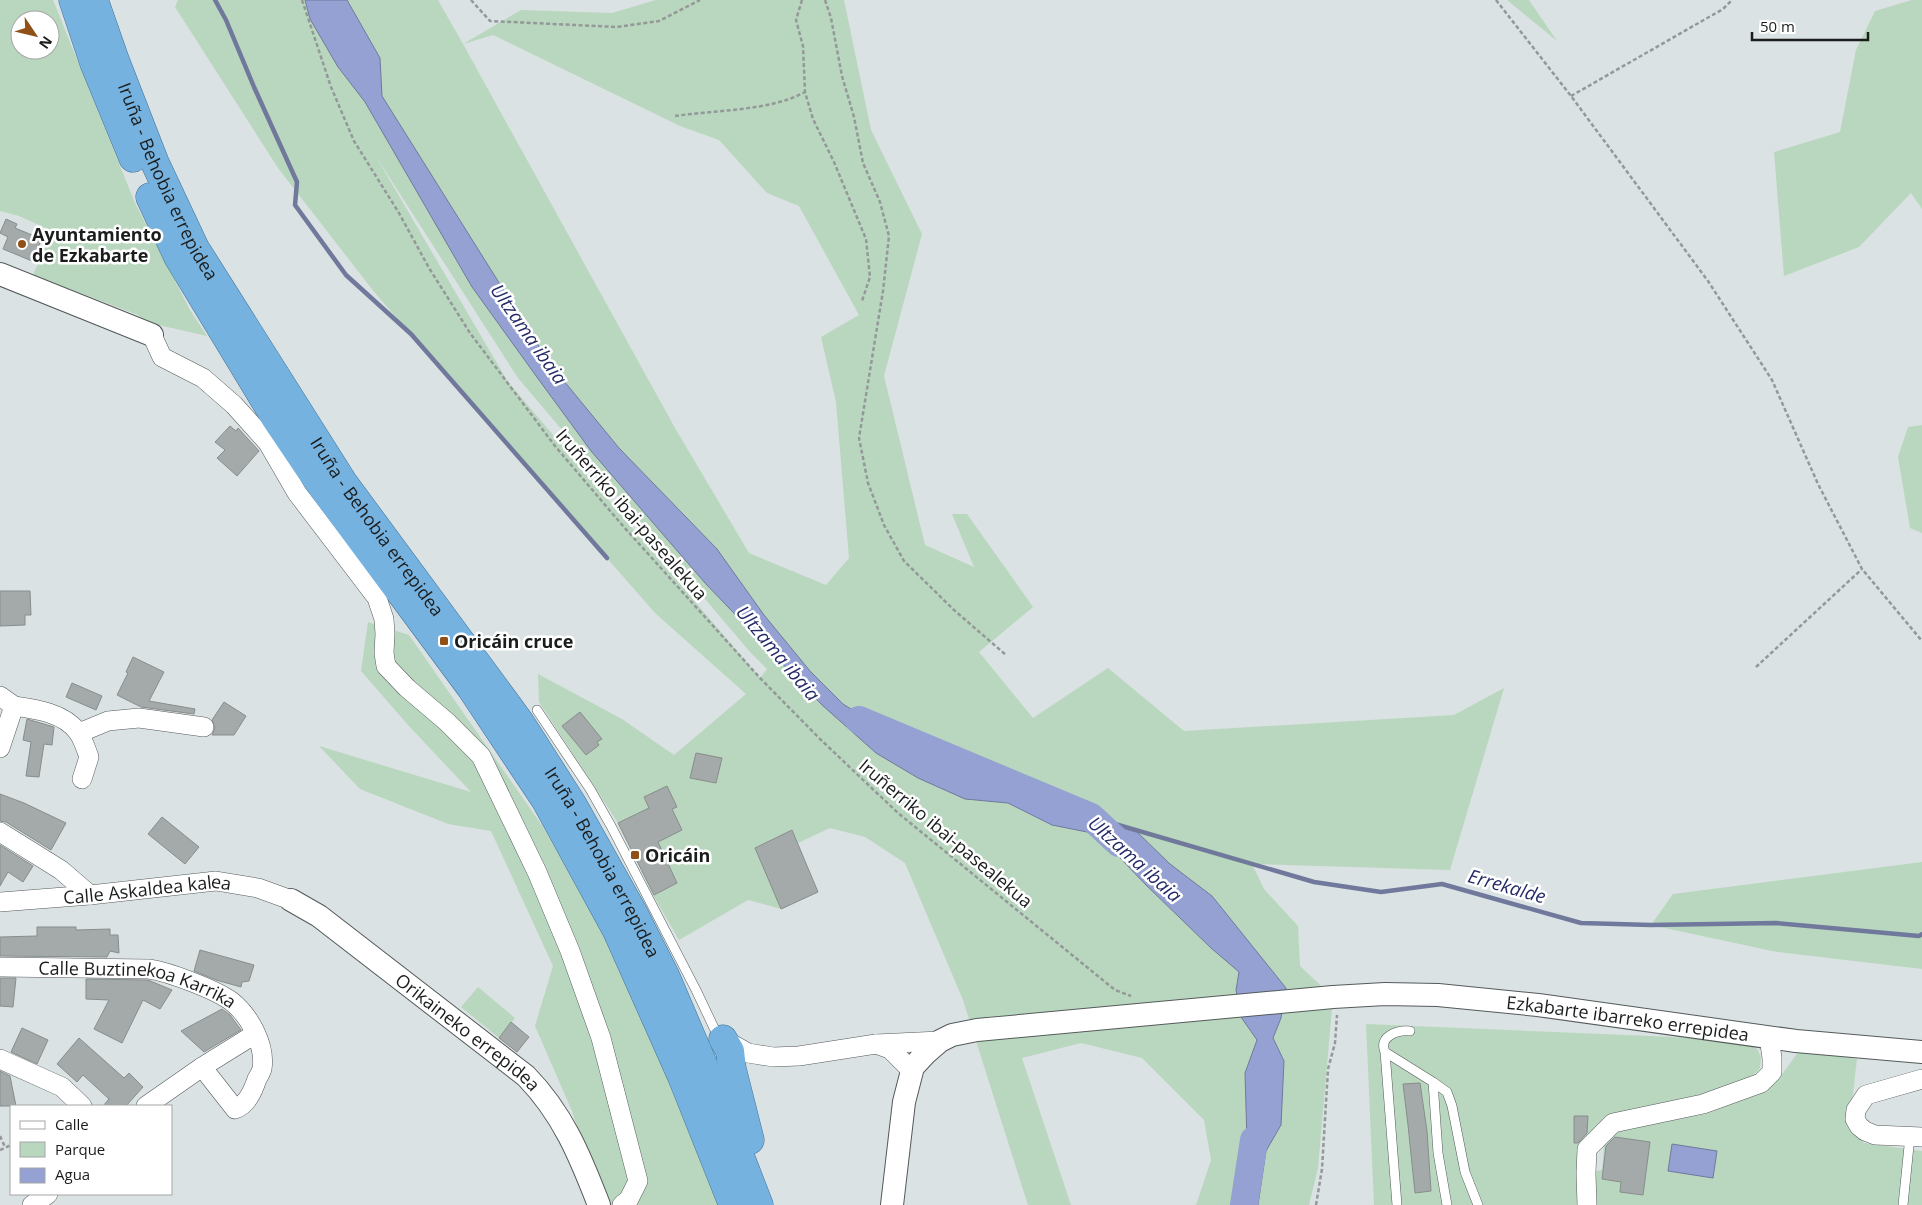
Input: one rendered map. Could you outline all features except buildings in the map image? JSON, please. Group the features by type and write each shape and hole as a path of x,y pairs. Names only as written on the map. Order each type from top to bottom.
{"highway":[{"name":"Iruña - Behobia errepidea","path":"73,0 94,62 130,151 178,257 286,435 328,496 470,688 546,801 617,931 682,1077 749,1201"},
{"name":"Iruña - Behobia errepidea","path":"94,0 155,163 195,248 343,482 520,722 573,805 628,904 664,975 714,1089 749,1201"},
{"path":"723,1039 730,1051 732,1069 748,1133 761,1175 749,1201"}],"street":[{"path":"0,274 152,335 162,357 203,378 234,405 268,443 297,493 376,598 384,619 386,666 481,756 536,872 570,951 601,1038 638,1181 629,1199 622,1205"},
{"path":"0,748 7,701 37,709 68,721 79,733 90,757 82,779"},
{"path":"79,733 108,721 139,718 204,727"},
{"path":"0,832 61,870 90,895"},
{"name":"Calle Askaldea kalea","path":"0,902 216,882 258,888 291,900"},
{"name":"Orikaineko errepidea","path":"291,900 319,916 526,1076 544,1095 566,1128 599,1205"},
{"name":"Calle Buztinekoa Karrika","path":"0,967 148,969 163,971 229,1000 242,1010 256,1034 261,1051 262,1068 243,1106 235,1109 202,1067"},
{"name":"Ezkabarte ibarreko errepidea","path":"940,1041 952,1035 977,1030 1284,1001 1385,994 1438,995 1538,1005 1796,1041 1922,1052"},
{"name":"Calle Buztinekoa Karrika","path":"147,1105 202,1067 256,1034"},
{"path":"1769,1037 1772,1072"},
{"path":"723,1039 748,1053 772,1058 799,1056 876,1044 940,1041"},
{"path":"892,1205 904,1102 912,1067 940,1041"},
{"path":"1587,1205 1587,1149 1612,1123 1703,1104 1761,1083 1796,1041"},
{"path":"876,1044 890,1049 912,1071"},
{"path":"0,1059 62,1087 81,1105"},
{"path":"1916,1137 1875,1135 1865,1131 1855,1119 1856,1110 1866,1095 1922,1079"},
{"path":"32,1205 47,1195"}],"lane":[{"path":"537,710 590,789 611,826 710,1020 723,1039"},
{"path":"1397,1205 1385,1052 1383,1048 1387,1038 1402,1030 1410,1031"},
{"path":"1385,1052 1447,1092 1465,1172 1478,1205"},
{"path":"1433,1082 1438,1153 1447,1205"},
{"path":"1903,1205 1916,1137"}],"path":[{"name":"Iruñerriko ibai-pasealekua","path":"302,0 331,87 354,141 470,333 555,446 629,534 760,678 820,739 898,813 1115,990 1137,998"},
{"path":"471,0 490,21 617,27 659,20 700,0"},
{"path":"802,0 796,20 803,46 805,92 813,119 834,162 866,239 870,277 862,301"},
{"path":"825,0 831,18 842,76 854,117 863,163 880,202 888,236 881,300 859,438 868,483 884,525 904,561 961,617 1006,655"},
{"path":"1496,0 1708,281 1772,380 1818,484 1862,569 1922,641"},
{"path":"1570,96 1723,9 1732,0"},
{"path":"675,116 766,104 792,99 805,92"},
{"path":"1756,667 1862,569"},
{"path":"1316,1205 1322,1169 1328,1069 1335,1043 1337,1016 1333,997"},
{"path":"0,1136 5,1147"},
{"path":"0,1150 10,1145"}],"green space":[{"path":"0,0 53,0 57,10 10,10 10,60 60,60 60,17 135,203 190,310 207,336 145,322 138,315 33,275 52,231 19,216 0,211"},
{"path":"178,0 438,0 463,44 521,10 612,13 656,0 844,0 871,130 922,234 884,376 925,545 974,567 952,514 967,514 1033,607 979,652 1033,718 1108,668 1184,731 1454,715 1504,688 1450,870 1252,864 1264,889 1298,926 1300,966 1333,997 1318,1168 1309,1205 1196,1205 1211,1160 1204,1120 1142,1058 1081,1043 1022,1058 1071,1205 1028,1205 963,1000 905,863 865,837 830,828 798,843 792,830 755,848 781,909 748,900 679,940 653,895 618,823 539,702 538,674 622,719 674,755 746,694 655,613 375,293 278,168 175,7","holes":["493,35 680,126 719,140 767,193 799,206 859,315 821,337 836,402 849,558 826,585 749,553 675,428 463,44","375,155 518,378 750,652 767,669 760,678 508,382"]},
{"path":"1507,0 1529,0 1557,41"},
{"path":"1912,0 1922,0 1922,209 1911,193 1859,247 1784,276 1774,152 1840,132 1856,50 1875,11"},
{"path":"1922,425 1922,533 1910,528 1898,457 1908,427"},
{"path":"368,622 409,635 543,827 622,966 670,1076 718,1205 600,1205 572,1111 535,1026 553,966 491,831 448,824 360,789 319,746 471,792 408,725 361,671"},
{"path":"1922,862 1922,969 1777,952 1651,925 1673,894"},
{"path":"478,987 515,1018 499,1038 461,1007"},
{"path":"1366,1024 1745,1040 1758,1050 1761,1058 1760,1068 1753,1076 1706,1098 1613,1118 1586,1173 1602,1170 1604,1146 1615,1130 1706,1114 1766,1091 1778,1080 1801,1048 1857,1059 1850,1119 1864,1143 1922,1151 1922,1205 1374,1205"}],"water":[{"path":"305,0 347,0 380,58 382,96 550,364 619,448 717,549 764,615 810,671 843,704 889,733 1091,817 1134,829 1170,864 1212,896 1286,988 1281,1018 1273,1038 1284,1061 1281,1125 1266,1151 1258,1205 1244,1205 1248,1176 1245,1073 1257,1040 1241,1017 1236,990 1239,972 1211,948 1147,886 1097,834 1052,825 1008,803 965,799 918,778 876,753 822,705 705,583 591,451 472,287 365,102 338,67 310,19"},
{"path":"1672,1144 1717,1151 1713,1178 1668,1171"}],"waterway":[{"path":"215,0 226,20 297,182 295,205 346,275 411,334 607,558"},
{"name":"Ultzama ibaia","path":"859,720 1091,817 1119,843"},
{"name":"Errekalde","path":"1091,817 1314,882 1381,892 1442,884 1581,923 1651,925 1776,923 1919,936 1922,934"},
{"name":"Ultzama ibaia","path":"1244,1205 1254,1140"}],"place":[{"name":"Ayuntamiento de Ezkabarte","path":"22,244"},
{"name":"Oricáin cruce","path":"444,641"},
{"name":"Oricáin","path":"635,855"}]}
